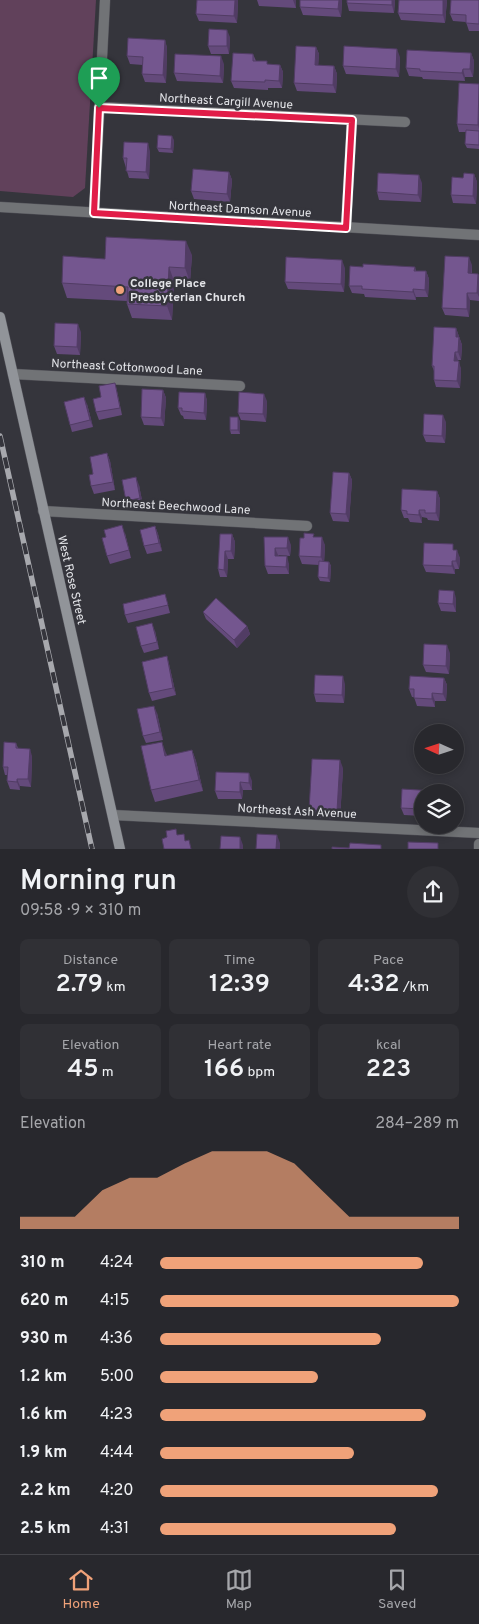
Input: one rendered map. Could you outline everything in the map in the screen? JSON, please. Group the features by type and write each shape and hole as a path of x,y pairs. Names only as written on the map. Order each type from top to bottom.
{"main road":[{"name":"West Rose Street","path":"0,317 120,849"}],"street":[{"path":"94,213 105,0"},
{"name":"Northeast Cargill Avenue","path":"99,108 405,122"},
{"path":"346,228 352,120"},
{"name":"Northeast Damson Avenue","path":"0,207 479,236"},
{"name":"Northeast Cottonwood Lane","path":"13,374 240,386"},
{"name":"Northeast Beechwood Lane","path":"43,511 307,526"},
{"name":"Northeast Ash Avenue","path":"113,815 479,832"},
{"path":"479,844 479,849"}],"shaded area":[{"path":"0,0 96,0 85,188 73,197 0,191"}],"building":[{"path":"197,0 235,0 234,16 196,14"},
{"path":"300,0 339,0 338,9 300,7"},
{"path":"347,0 392,0 392,5 347,3"},
{"path":"399,0 443,0 443,15 398,13"},
{"path":"451,0 479,0 479,24 466,23 466,15 450,14"},
{"path":"209,29 227,30 227,46 208,46"},
{"path":"128,38 165,40 163,75 142,74 143,57 127,56"},
{"path":"296,46 316,47 315,65 334,66 333,85 294,83"},
{"path":"344,46 397,49 396,69 343,66"},
{"path":"407,50 471,53 470,69 463,69 462,73 420,71 420,69 406,68"},
{"path":"233,53 253,54 253,61 267,61 267,64 280,65 279,81 231,81"},
{"path":"175,54 221,56 220,76 174,73"},
{"path":"459,83 479,84 478,125 457,124"},
{"path":"466,130 479,131 479,145 465,144"},
{"path":"158,135 172,136 171,149 157,148"},
{"path":"124,142 148,143 146,172 126,171 127,158 123,158"},
{"path":"193,169 229,172 227,194 191,191"},
{"path":"378,173 419,175 418,195 377,192"},
{"path":"464,173 474,174 473,196 451,195 452,177 463,178"},
{"name":"College Place Presbyterian Church","path":"106,237 186,241 185,268 169,267 167,306 127,304 128,287 62,283 63,256 105,259"},
{"path":"445,256 469,257 468,273 478,274 477,293 467,293 467,309 442,308"},
{"path":"286,257 342,260 341,284 285,282"},
{"path":"363,264 415,267 414,271 426,271 425,290 413,289 413,292 362,289 362,286 349,286 350,266 363,267"},
{"path":"55,323 78,324 77,347 54,346"},
{"path":"434,327 456,328 456,337 459,337 458,352 455,352 454,361 459,361 457,381 434,380 434,366 432,366"},
{"path":"115,383 120,408 96,412 93,399 101,397 99,386"},
{"path":"142,389 163,390 161,418 141,417"},
{"path":"179,392 205,393 204,413 182,411 182,408 178,408"},
{"path":"239,392 264,394 263,414 238,413"},
{"path":"84,397 90,420 70,425 64,402"},
{"path":"424,414 443,415 442,436 423,435"},
{"path":"230,417 238,417 238,430 230,430"},
{"path":"107,453 113,482 91,486 89,475 93,474 90,457"},
{"path":"333,472 349,473 346,514 330,513"},
{"path":"136,477 140,498 126,501 122,480"},
{"path":"402,489 437,491 436,513 425,513 425,510 419,510 419,515 407,514 407,511 401,510"},
{"path":"122,525 129,550 107,556 102,538 106,537 104,530"},
{"path":"155,526 159,543 144,546 140,530"},
{"path":"304,533 314,534 313,537 322,537 321,557 299,556 300,538 304,538"},
{"path":"220,534 232,534 231,551 225,551 224,570 218,569"},
{"path":"264,537 288,537 287,548 275,548 275,556 287,556 286,567 265,566"},
{"path":"424,543 453,544 453,550 457,550 456,561 452,561 452,566 423,565"},
{"path":"319,561 329,562 328,578 318,577"},
{"path":"439,590 454,591 453,604 438,603"},
{"path":"165,594 168,605 125,615 123,604"},
{"path":"216,598 247,626 234,640 203,612"},
{"path":"152,623 157,642 141,646 136,627"},
{"path":"424,644 447,645 446,666 423,665"},
{"path":"167,656 173,688 149,693 142,662"},
{"path":"315,675 343,676 342,695 314,694"},
{"path":"410,676 444,678 443,694 432,693 432,699 414,698 414,689 409,689"},
{"path":"154,706 160,732 143,736 137,709"},
{"path":"4,742 16,743 16,748 30,749 28,779 17,779 17,782 7,781 8,767 3,767"},
{"path":"162,742 165,756 192,750 199,780 151,790 141,746"},
{"path":"312,759 340,760 337,811 309,810"},
{"path":"216,772 249,773 249,783 240,782 240,792 215,791"},
{"path":"402,789 414,790 414,809 401,808"},
{"path":"176,829 177,835 184,834 185,841 189,840 191,849 164,849 162,839 167,837 166,831"},
{"path":"257,834 277,835 276,849 256,849"},
{"path":"221,836 240,837 240,849 220,849"},
{"path":"408,842 438,843 438,849 408,849"},
{"path":"350,843 381,845 381,849 332,849 332,847 349,848"}],"railway":[{"path":"0,436 92,849"}],"place":[{"name":"College Place Presbyterian Church","path":"120,290"}],"route":[{"path":"99,108 352,120 346,228 94,213 99,108"}]}
